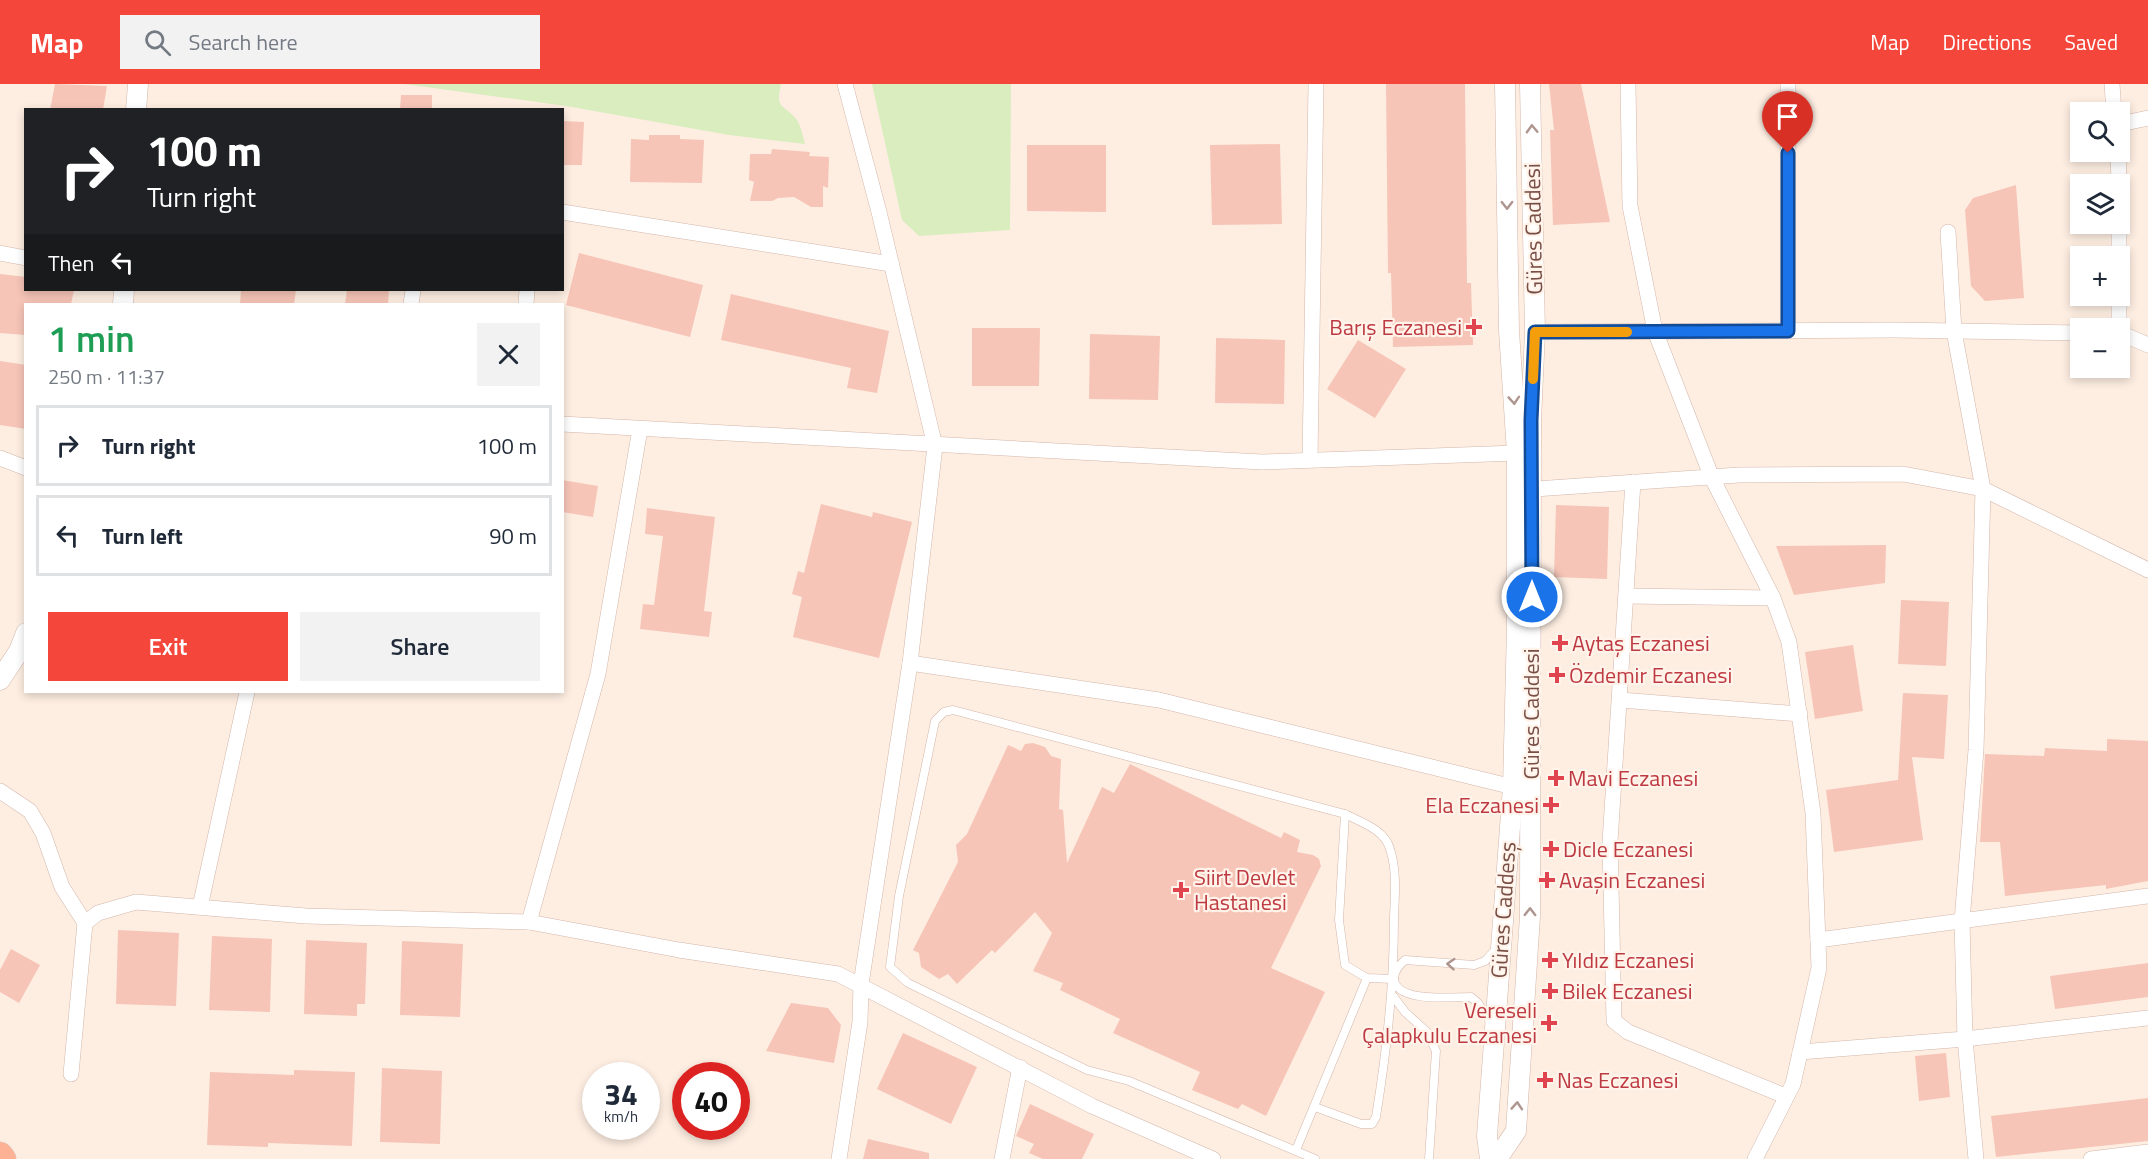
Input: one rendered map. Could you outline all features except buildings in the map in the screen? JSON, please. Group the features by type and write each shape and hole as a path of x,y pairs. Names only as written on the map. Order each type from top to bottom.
{"highway":[{"path":"0,1155 3,1159"}],"street":[{"path":"136,108 138,84"},
{"path":"839,1159 860,1022 861,984 910,663 935,446 845,84"},
{"path":"1310,460 1316,84"},
{"name":"Güres Caddesş","path":"1490,1159 1487,1136 1513,787 1517,628 1525,489 1517,453 1509,331 1505,84"},
{"name":"Güres Caddesi","path":"1497,1159 1516,1131 1530,916 1525,489 1535,332 1530,84"},
{"path":"1628,84 1630,206 1655,332 1712,478 1773,598 1789,642 1813,813 1819,968 1793,1084 1755,1159"},
{"path":"1788,84 1788,331"},
{"path":"2112,84 2113,102"},
{"path":"2130,122 2148,118"},
{"path":"564,212 891,264"},
{"path":"1948,232 1954,331 1983,489 1976,750 1962,921 1965,1038 1976,1159"},
{"path":"0,253 24,258"},
{"path":"1535,332 2070,333"},
{"path":"2130,337 2148,345"},
{"path":"564,424 1262,462 1517,453"},
{"path":"529,922 598,674 640,429"},
{"path":"0,458 24,467"},
{"path":"1525,489 1739,475 1903,474 1983,489 2148,570"},
{"path":"1633,482 1610,842 1614,1021 1628,1032 1785,1096"},
{"path":"1626,596 1773,598"},
{"path":"0,680 19,651 24,638"},
{"path":"910,663 1159,700 1513,787"},
{"path":"200,908 247,693"},
{"path":"1620,700 1800,714"},
{"path":"0,791 30,811 43,833 63,887 85,923 71,1074"},
{"path":"1818,940 2148,896"},
{"path":"85,923 98,913 136,902 306,916 529,922 680,950 838,974 1092,1106 1213,1159"},
{"path":"1800,1052 1965,1038 2148,1018"},
{"path":"1002,1159 1020,1067"},
{"path":"2091,1159 2148,1152"}],"lane":[{"path":"1315,1107 1361,1124 1372,1124 1376,1117 1394,979 1395,883 1390,848 1380,833 1345,814 953,710 944,712 935,721 899,896 890,967 908,983 1087,1070 1129,1081 1174,1102 1315,1159"},
{"path":"1345,814 1339,910 1345,965 1367,978 1394,979"},
{"path":"1494,1028 1478,1003 1471,997 1407,995 1397,989 1394,979 1398,966 1405,960 1474,965 1485,961 1501,943"},
{"path":"1296,1150 1367,978"},
{"path":"1393,996 1405,1012 1427,1032 1436,1051 1429,1159"}],"green space":[{"path":"404,84 781,84 780,103 797,120 805,144 729,135 566,106"},
{"path":"872,84 1011,84 1010,230 919,236 902,220"}],"slow traffic":[{"path":"1533,379 1535,332 1627,332"}],"place":[{"name":"Barış Eczanesi","path":"1474,327"},
{"name":"Aytaş Eczanesi","path":"1560,643"},
{"name":"Özdemir Eczanesi","path":"1557,675"},
{"name":"Mavi Eczanesi","path":"1556,778"},
{"name":"Ela Eczanesi","path":"1551,805"},
{"name":"Dicle Eczanesi","path":"1551,849"},
{"name":"Avaşin Eczanesi","path":"1547,880"},
{"name":"Siirt Devlet Hastanesi","path":"1181,890"},
{"name":"Yıldız Eczanesi","path":"1550,960"},
{"name":"Bilek Eczanesi","path":"1550,991"},
{"name":"Vereseli Çalapkulu Eczanesi","path":"1549,1023"},
{"name":"Nas Eczanesi","path":"1545,1080"}],"route":[{"path":"1532,597 1531,420 1535,332 1788,331 1788,153"}]}
